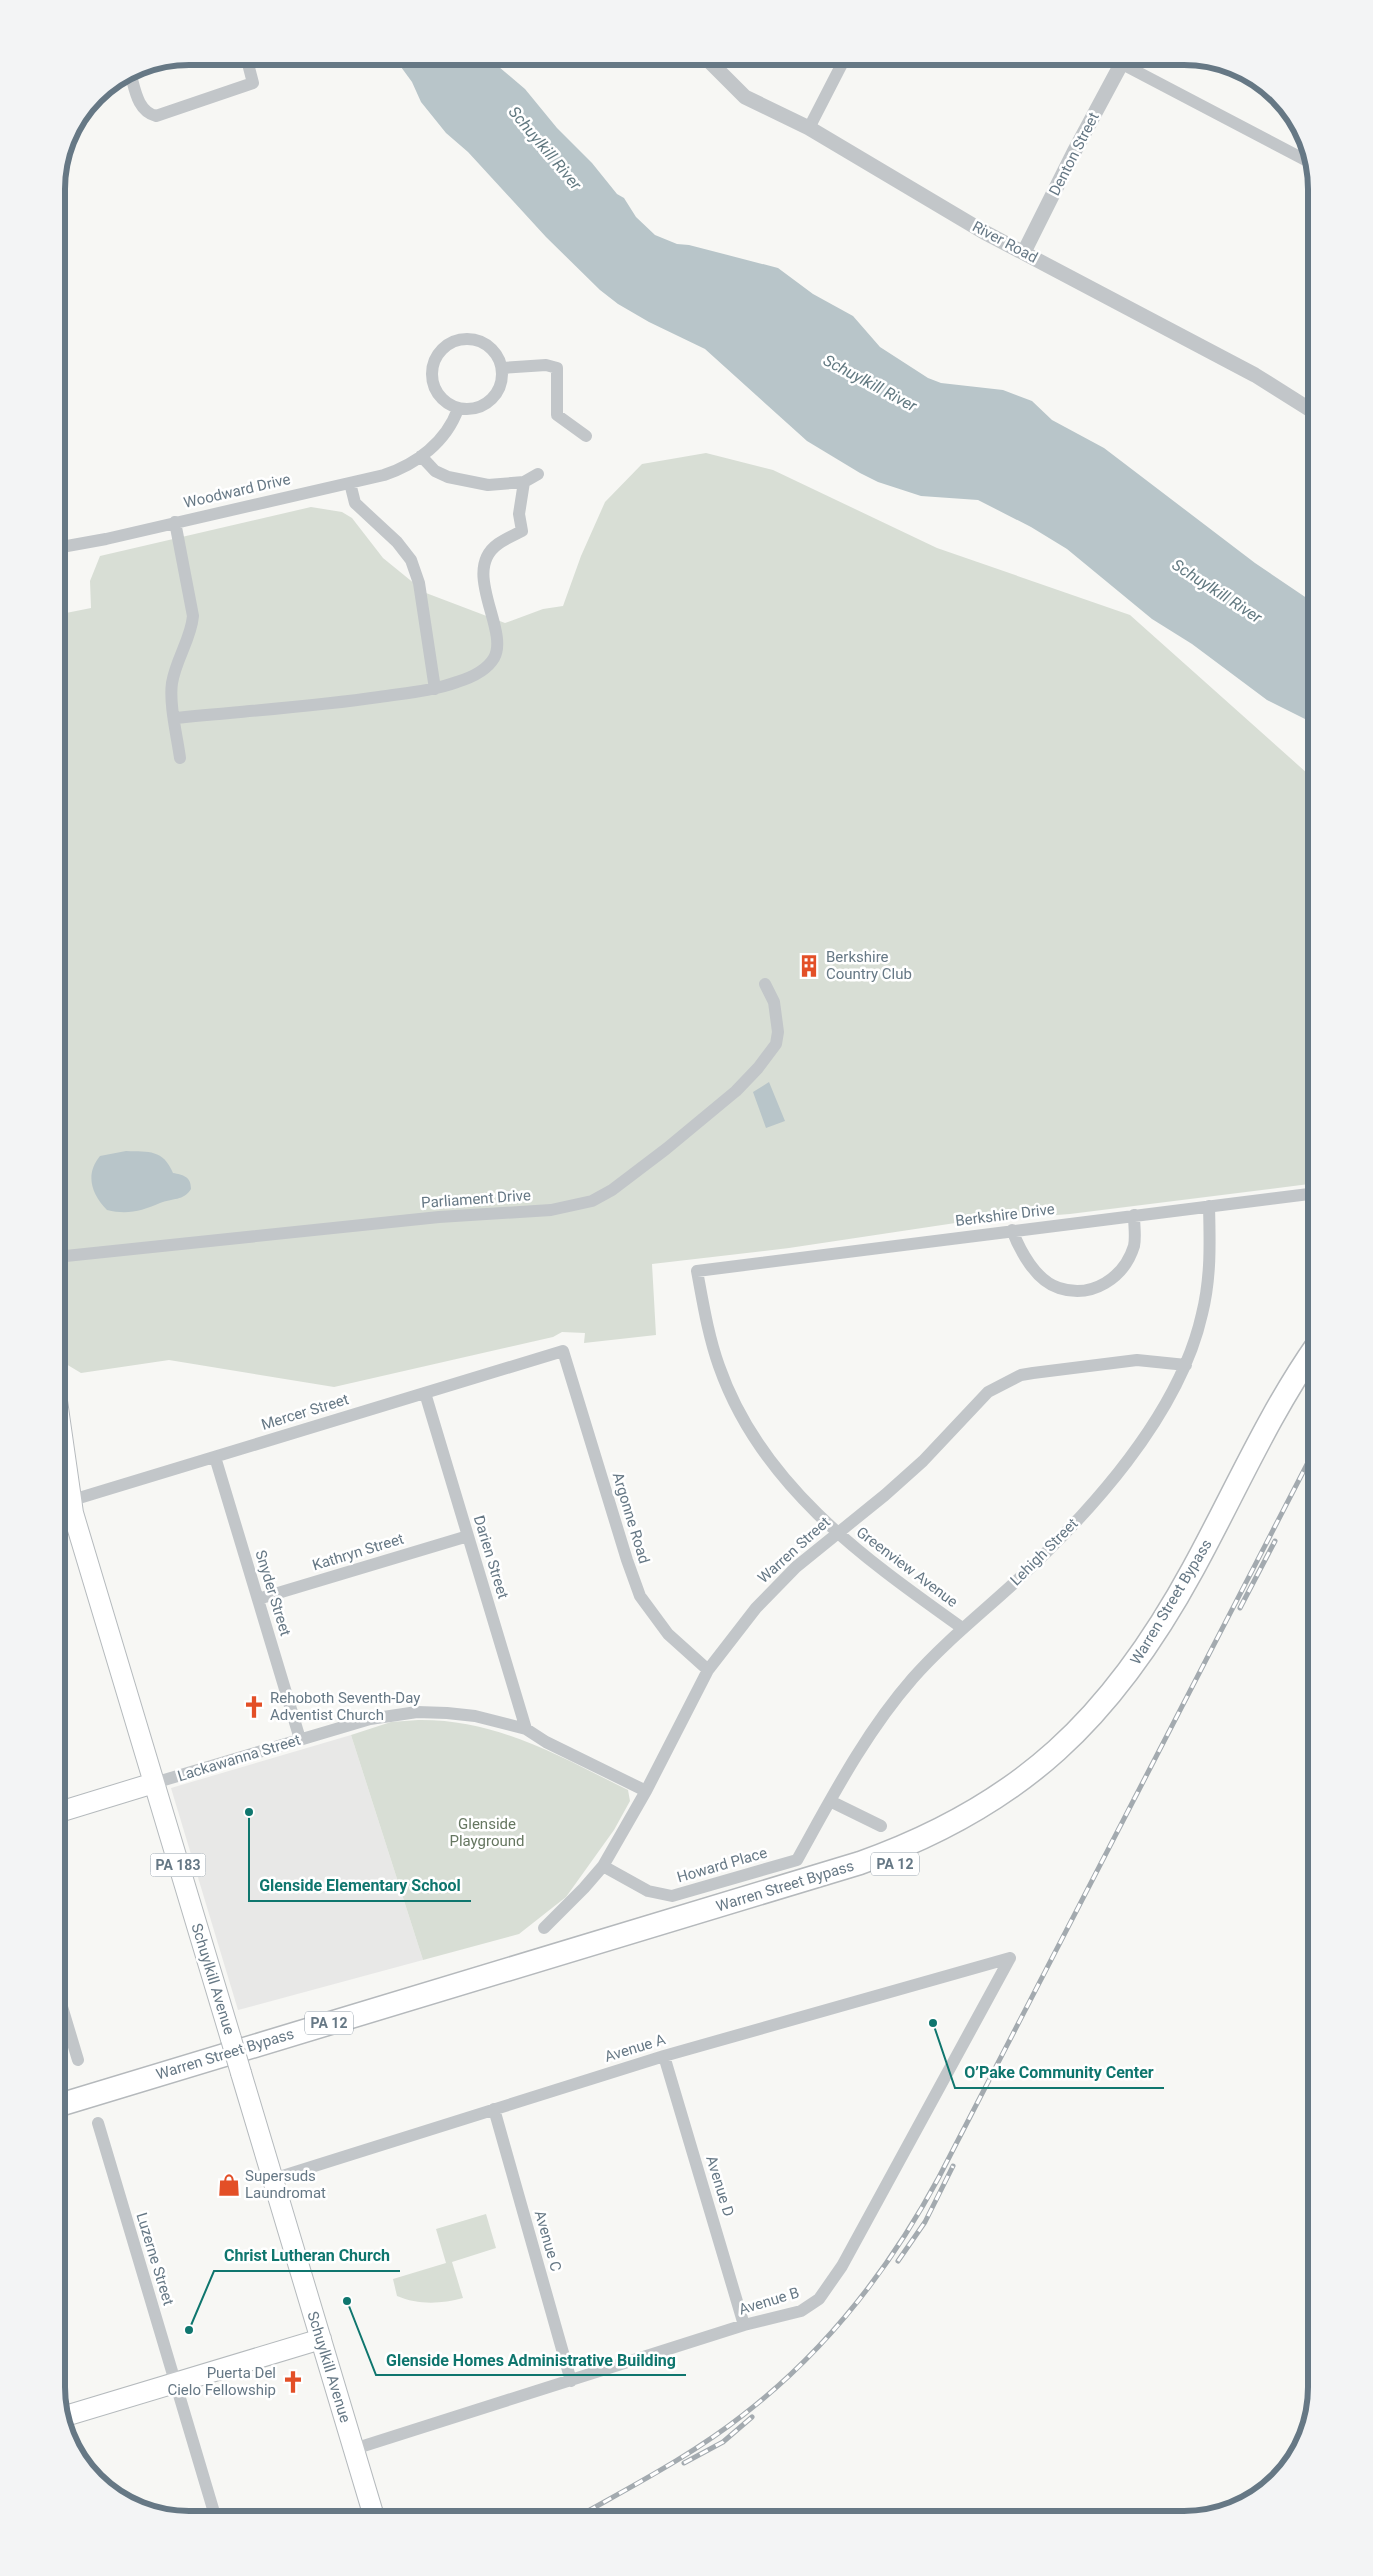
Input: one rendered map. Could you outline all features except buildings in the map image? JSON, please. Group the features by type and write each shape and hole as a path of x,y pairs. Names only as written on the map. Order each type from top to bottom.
{"highway":[{"name":"Warren Street Bypass","path":"65,2103 860,1863 919,1840 986,1805 1025,1779 1060,1749 1100,1708 1135,1665 1175,1602 1267,1427 1308,1360"},
{"name":"Warren Street Bypass","path":"65,2116 845,1881 915,1855 993,1816 1040,1783 1068,1758 1109,1717 1145,1672 1186,1608 1278,1433 1308,1382"}],"main road":[{"name":"Schuylkill Avenue","path":"65,1453 67,1466 65,1491"},
{"name":"Schuylkill Avenue","path":"65,1506 154,1783 372,2511"},
{"name":"Lackawanna Street","path":"65,1810 154,1783"},
{"path":"68,2415 321,2339"}],"street":[{"path":"132,79 141,106 149,114 156,116 253,83 248,65"},
{"name":"River Road","path":"713,65 745,97 809,128 984,232 1255,375 1308,408"},
{"path":"809,128 841,65"},
{"name":"Denton Street","path":"1024,252 1115,65"},
{"path":"1129,65 1304,159"},
{"path":"461,339 474,339 487,345 497,355 502,368 502,382 496,395 486,404 472,409 458,409 446,403 436,393 431,380 432,366 437,353 448,344 461,339"},
{"path":"502,368 546,365 557,368 558,415 586,436"},
{"name":"Woodward Drive","path":"65,546 106,539 405,468 421,456 452,426 458,409"},
{"path":"421,456 436,471 448,477 488,486 524,482 538,474"},
{"path":"350,482 355,503 398,542 411,560 420,583 435,688"},
{"path":"175,718 321,705 435,688 459,682 480,672 491,663 496,656 498,647 496,631 484,585 487,556 498,544 522,531 519,514 524,482"},
{"path":"175,522 193,616 192,628 177,663 172,686 180,758"},
{"name":"Parliament Drive","path":"65,1257 439,1217 551,1210 592,1201 612,1190 666,1149 736,1092 758,1068 776,1044 778,1032 774,1002 765,984"},
{"name":"Berkshire Drive","path":"697,1271 1308,1194"},
{"name":"Lehigh Street","path":"797,1860 857,1753 883,1715 914,1677 962,1628 1045,1553 1100,1494 1157,1419 1186,1365 1197,1335 1206,1295 1210,1260 1209,1206"},
{"path":"1012,1230 1019,1249 1044,1279 1059,1288 1092,1291 1112,1280 1126,1264 1134,1244 1134,1215"},
{"name":"Greenview Avenue","path":"697,1271 712,1344 726,1383 743,1419 780,1474 836,1534 962,1628"},
{"name":"Mercer Street","path":"65,1503 563,1352"},
{"name":"Argonne Road","path":"563,1352 627,1560 640,1596 668,1634 708,1670"},
{"name":"Warren Street","path":"544,1928 584,1888 602,1866 646,1791 708,1670 750,1615 782,1581 836,1534 886,1495 923,1461 988,1392 1022,1375 1137,1360 1186,1365"},
{"name":"Darien Street","path":"425,1393 526,1730"},
{"name":"Snyder Street","path":"214,1457 300,1739"},
{"name":"Kathryn Street","path":"258,1599 468,1536"},
{"name":"Lackawanna Street","path":"154,1783 370,1719 417,1712 475,1716 526,1730 546,1742 646,1791"},
{"path":"830,1801 880,1826"},
{"name":"Howard Place","path":"602,1866 648,1891 672,1896 797,1860"},
{"name":"Avenue A","path":"273,2179 664,2056 1010,1958"},
{"name":"Avenue B","path":"354,2449 744,2325 802,2311 819,2299 842,2266 1010,1958"},
{"path":"65,2017 78,2060"},
{"name":"Avenue D","path":"664,2056 744,2325"},
{"name":"Avenue C","path":"494,2110 571,2381"},
{"name":"Luzerne Street","path":"98,2123 213,2511"}],"shaded area":[{"path":"351,1735 423,1960 238,2010 171,1788"}],"green space":[{"name":"Berkshire Country Club","path":"706,453 773,470 937,548 1130,615 1308,774 1308,1184 1070,1214 962,1222 789,1248 652,1264 656,1335 584,1343 585,1333 562,1332 553,1337 334,1387 169,1360 81,1373 66,1364 65,613 91,608 90,581 100,556 311,507 342,512 352,518 383,558 426,593 505,623 543,609 563,606 581,556 605,502 642,464"},
{"name":"Glenside Playground","path":"418,1720 447,1721 474,1726 527,1742 628,1790 630,1801 614,1830 566,1897 519,1934 423,1960 351,1735 391,1722"},
{"path":"486,2214 496,2248 452,2262 463,2298 430,2303 413,2301 397,2296 393,2279 446,2263 436,2229"}],"water":[{"name":"Schuylkill River","path":"400,65 497,65 525,89 557,128 592,163 617,194 624,198 636,217 655,235 677,244 689,245 778,268 813,294 853,316 880,347 928,378 941,383 1003,390 1032,401 1052,420 1104,448 1255,563 1308,599 1308,720 1267,700 1192,644 1152,619 1067,549 1031,527 978,500 921,496 878,482 807,441 705,349 649,322 618,304 600,290 546,237 468,152 446,133 421,102 412,82"},
{"path":"769,1082 785,1121 766,1128 753,1092"},
{"path":"126,1151 148,1152 160,1156 169,1165 173,1173 183,1176 190,1181 191,1189 185,1196 164,1201 141,1210 121,1212 107,1210 101,1204 92,1184 91,1177 95,1163 100,1156"}],"railway":[{"path":"588,2511 681,2458 723,2430 773,2390 802,2364 828,2336 877,2276 899,2244 939,2177 1308,1462"},
{"path":"1240,1608 1275,1541"},
{"path":"898,2261 925,2222 953,2166"},
{"path":"684,2463 723,2442 752,2417"}],"place":[{"name":"Berkshire Country Club","path":"809,966"},
{"name":"Rehoboth Seventh-Day Adventist Church","path":"254,1707"},
{"name":"Glenside Elementary School","path":"249,1812"},
{"name":"O’Pake Community Center","path":"933,2023"},
{"name":"Supersuds Laundromat","path":"229,2185"},
{"name":"Glenside Homes Administrative Building","path":"347,2301"},
{"name":"Christ Lutheran Church","path":"189,2330"},
{"name":"Puerta Del Cielo Fellowship","path":"293,2382"}]}
